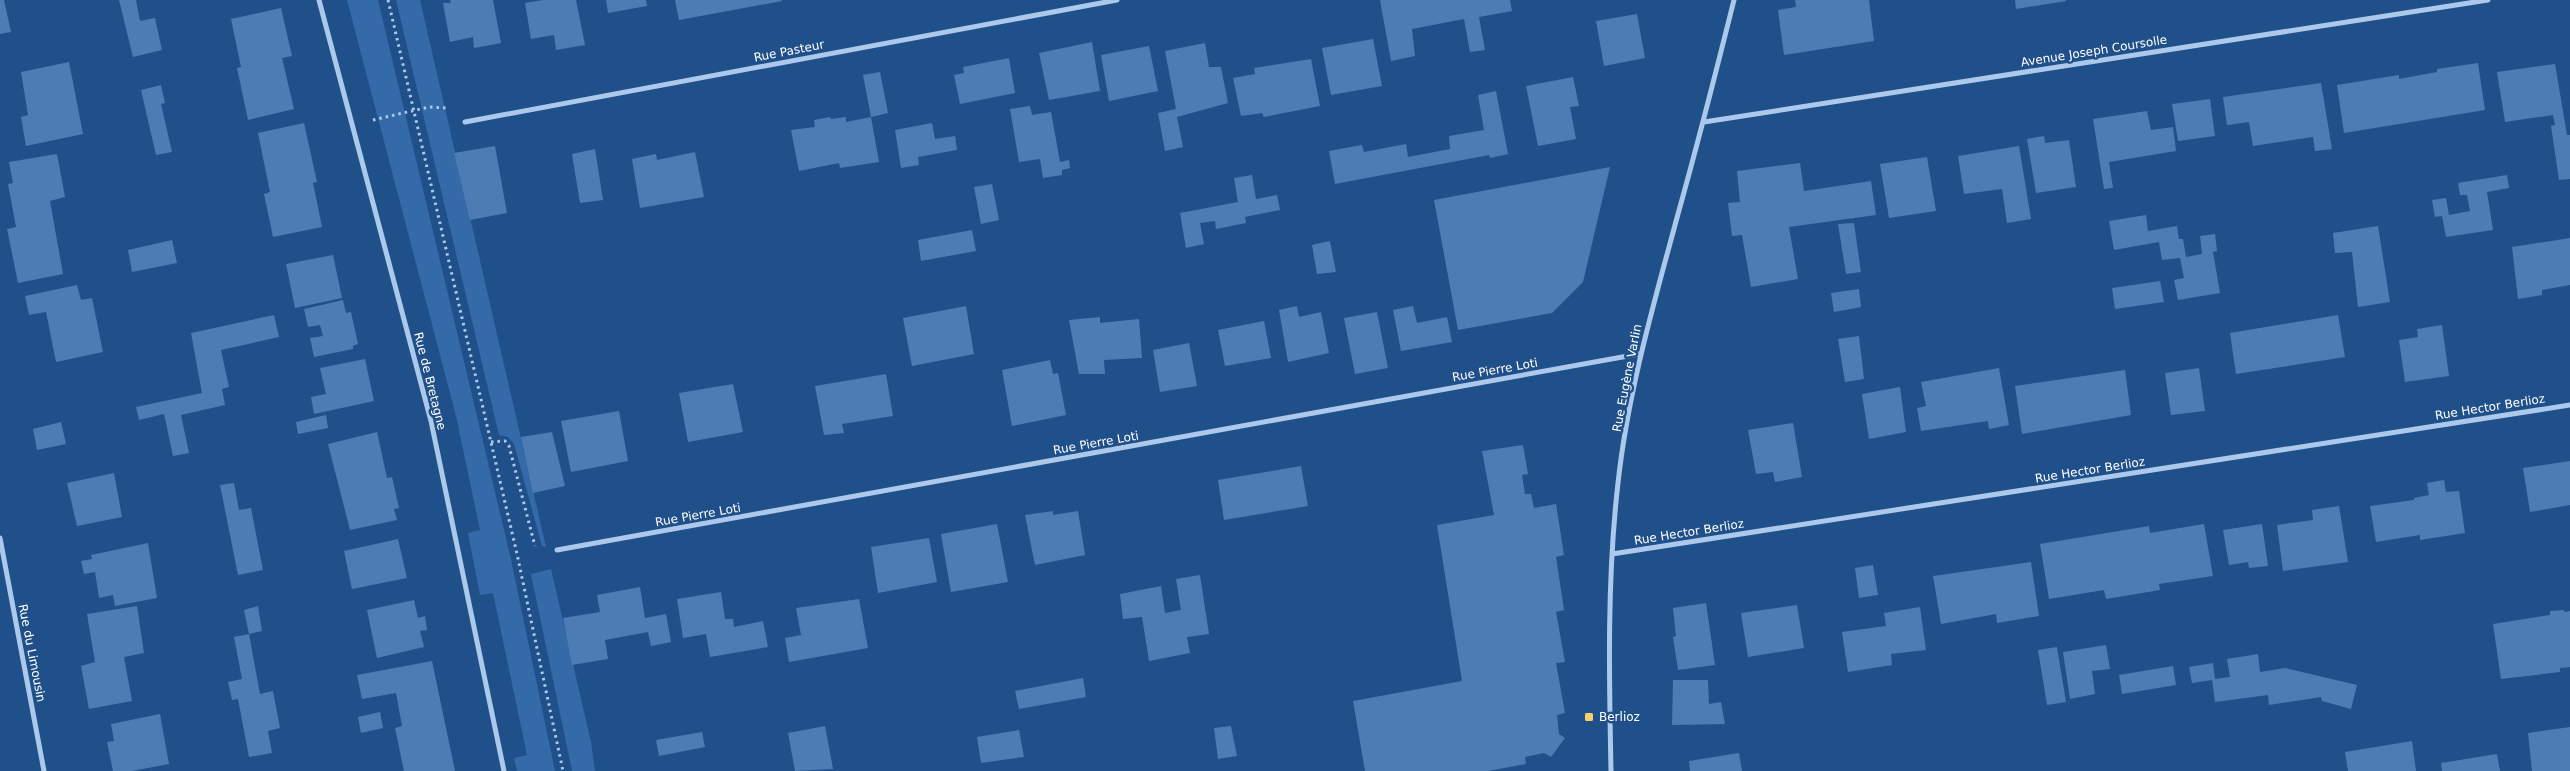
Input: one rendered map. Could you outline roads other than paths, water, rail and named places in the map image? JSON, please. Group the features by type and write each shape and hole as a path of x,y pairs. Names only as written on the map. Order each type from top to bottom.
{"street":[{"name":"Rue de Bretagne","path":"319,0 431,421 504,771"},
{"name":"Rue Pasteur","path":"465,122 1117,0"},
{"name":"Rue Eugène Varlin","path":"1611,771 1612,554 1618,482 1640,354 1704,122 1734,0"},
{"name":"Avenue Joseph Coursolle","path":"1704,122 2488,0"},
{"name":"Rue Pierre Loti","path":"556,550 1640,354"},
{"name":"Rue Hector Berlioz","path":"1612,554 2570,405"},
{"name":"Rue du Limousin","path":"0,538 44,771"}],"place":[{"name":"Berlioz","path":"1589,717"}]}
